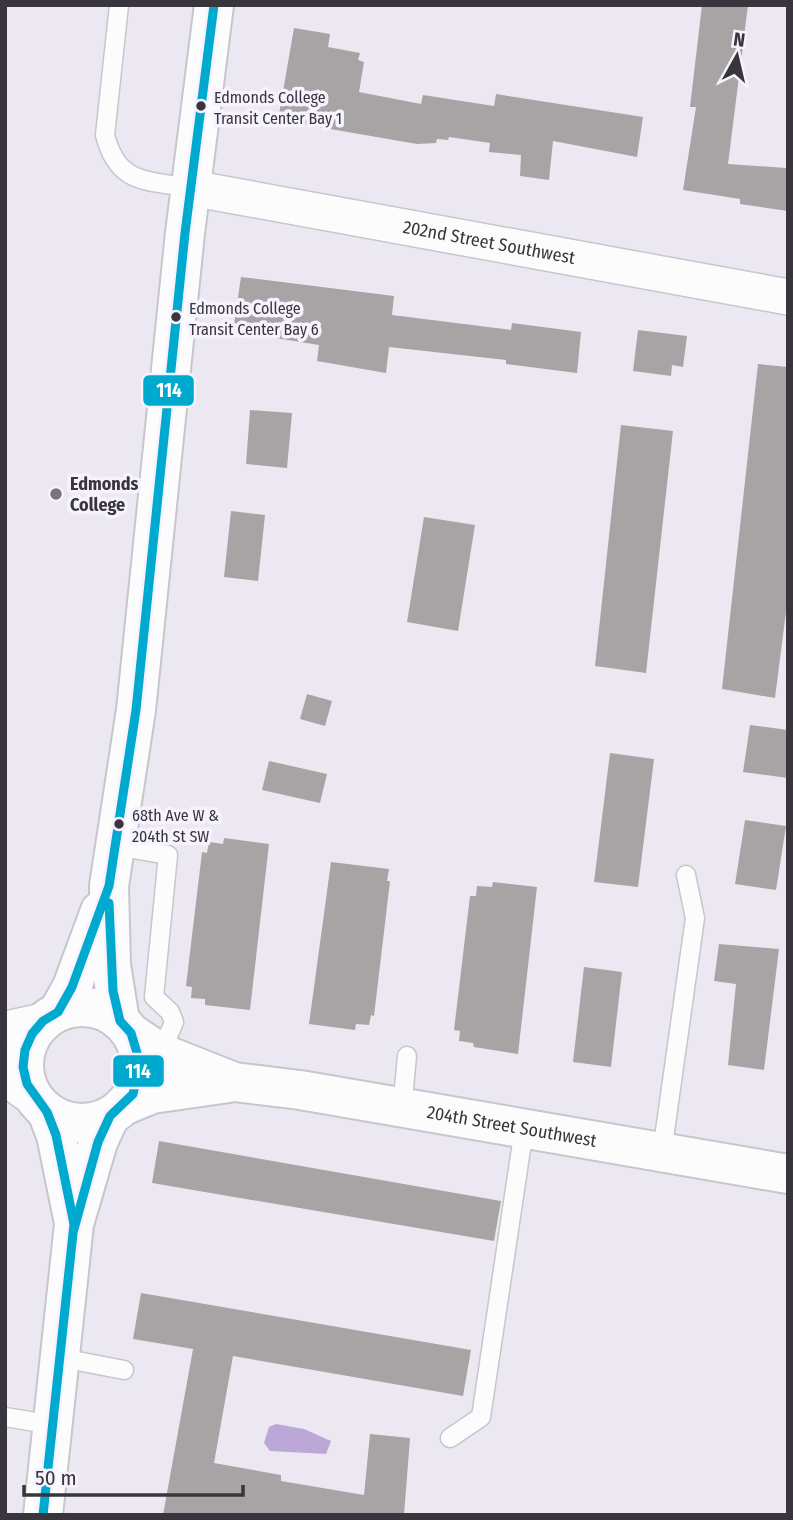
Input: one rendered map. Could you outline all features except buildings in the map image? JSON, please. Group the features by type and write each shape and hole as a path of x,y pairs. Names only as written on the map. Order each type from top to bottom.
{"street":[{"path":"43,1515 62,1359 74,1224 98,1142 116,1111 133,1094 140,1063 137,1036 111,965 109,886 136,710 191,188 214,5"},
{"name":"202nd Street Southwest","path":"191,188 788,297"},
{"path":"74,1224 55,1135 29,1096 25,1076 25,1050 32,1034 50,1016 83,960 109,886"},
{"path":"5,1028 90,1007 106,1012 137,1036"},
{"name":"204th Street Southwest","path":"137,1036 234,1082 788,1174"},
{"name":"204th Street Southwest","path":"116,1111 152,1094 234,1082"},
{"path":"29,1096 78,1123 116,1111"}],"lane":[{"path":"119,5 104,135 110,155 118,169 134,177 191,188"},
{"path":"115,846 169,855 153,997 170,1012 174,1022 137,1036"},
{"path":"662,1152 695,918 686,875"},
{"path":"402,1109 407,1056"},
{"path":"450,1438 481,1417 524,1129"},
{"path":"62,1359 124,1370"},
{"path":"5,1418 54,1425"}],"shaded area":[{"path":"276,1424 304,1429 331,1441 326,1454 270,1451 264,1443 269,1427"}],"transit line":[{"name":"114","path":"43,1515 74,1224 56,1135 47,1112 27,1084 23,1067 25,1050 32,1034 43,1021 58,1012 72,987 109,886 136,710 185,233 214,5"},
{"name":"114","path":"74,1229 98,1142 110,1116 133,1094 140,1063 131,1033 120,1021 113,991 109,903"}],"place":[{"name":"Edmonds College Transit Center Bay 1","path":"201,106"},
{"name":"Edmonds College Transit Center Bay 6","path":"176,317"},
{"name":"Edmonds College","path":"56,494"},
{"name":"68th Ave W & 204th St SW","path":"119,824"}]}
